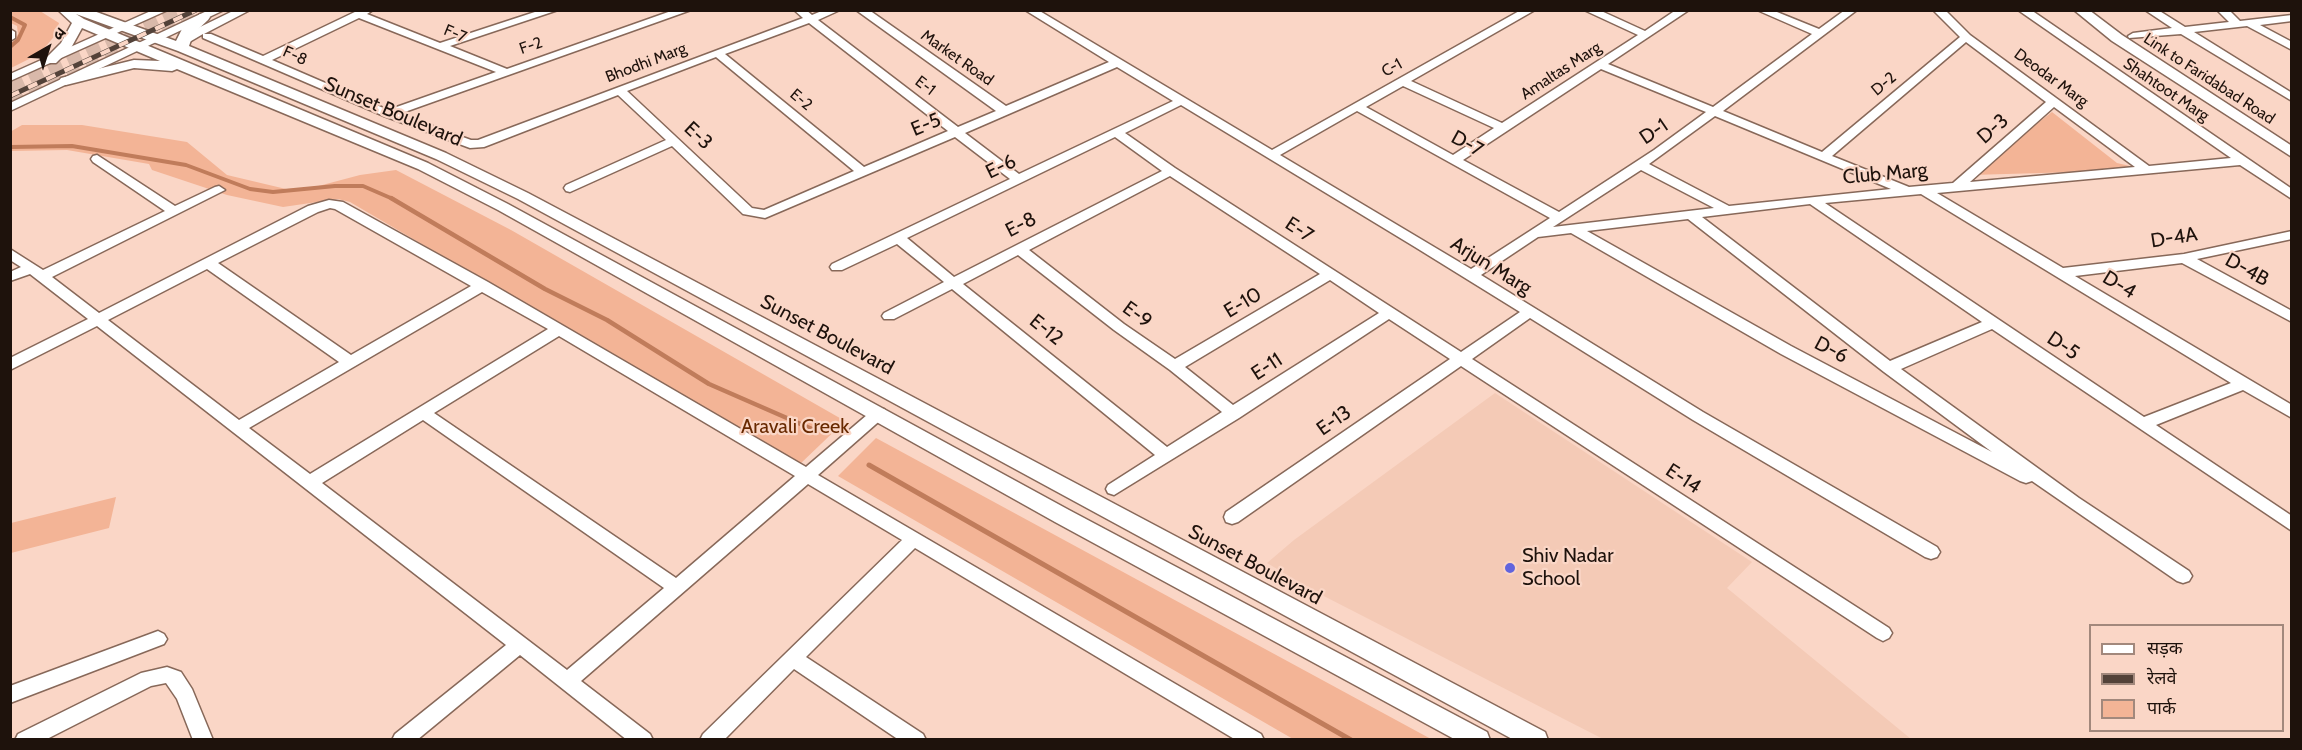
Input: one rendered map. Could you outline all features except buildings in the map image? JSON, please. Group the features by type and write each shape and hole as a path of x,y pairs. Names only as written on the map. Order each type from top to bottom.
{"main road":[{"name":"Sunset Boulevard","path":"64,10 79,16 117,23 148,44 203,73 335,131 423,166 659,291 1062,516 1479,740"},
{"path":"91,10 117,23"},
{"name":"Link to Faridabad Road","path":"2080,10 2117,38 2292,153"},
{"name":"Link to Faridabad Road","path":"2098,10 2133,36 2292,141"},
{"path":"51,60 66,45 79,16"},
{"path":"183,45 187,32 205,27"},
{"name":"Sunset Boulevard","path":"148,44 183,45 441,156 512,191 1537,740"},
{"path":"66,81 110,68 134,64 152,64 203,73"},
{"path":"335,131 356,120"},
{"path":"659,291 678,279"},
{"path":"925,439 943,422"}],"street":[{"path":"10,78 65,54 117,23 163,10"},
{"path":"205,27 219,10"},
{"path":"10,108 148,44 205,27 245,10"},
{"path":"440,46 553,10"},
{"name":"F-2","path":"388,114 686,10"},
{"name":"E-1","path":"799,10 1019,180"},
{"name":"Bhodhi Marg","path":"470,144 489,141 717,52 835,10"},
{"name":"Market Road","path":"861,10 1006,112"},
{"name":"Arjun Marg","path":"1030,10 1800,477 1931,552"},
{"name":"C-1","path":"1271,155 1530,10"},
{"path":"1588,10 1646,35"},
{"name":"Amaltas Marg","path":"1455,159 1684,10"},
{"path":"1762,10 1821,34"},
{"name":"D-1","path":"1470,276 1716,112 1852,10"},
{"name":"Deodar Marg","path":"1938,10 1966,37 2147,170"},
{"name":"Shahtoot Marg","path":"2023,10 2072,46 2292,195"},
{"path":"2150,10 2292,98"},
{"path":"2222,10 2292,47"},
{"path":"263,60 364,13"},
{"name":"F-7","path":"364,13 505,72"},
{"path":"2133,36 2292,18"},
{"name":"F-8","path":"205,27 263,60 388,114 470,144"},
{"path":"10,32 10,38"},
{"name":"D-2","path":"1824,156 1966,37"},
{"name":"E-2","path":"717,52 863,173"},
{"path":"65,54 88,55 97,59 98,63 93,70"},
{"name":"E-5","path":"748,211 759,214 773,212 1117,63"},
{"name":"D-4","path":"1601,65 1918,192 2061,273 2292,413"},
{"path":"1402,81 1504,128"},
{"name":"E-3","path":"620,90 748,211"},
{"name":"E-6","path":"837,267 1181,101"},
{"name":"D-3","path":"1958,186 2054,101"},
{"name":"D-7","path":"1356,106 1558,217"},
{"name":"E-7","path":"1117,133 1171,171 1461,359"},
{"path":"570,188 674,141"},
{"path":"97,159 175,212"},
{"name":"Club Marg","path":"1533,234 1812,200 2242,161"},
{"path":"1640,164 1727,210"},
{"name":"E-8","path":"889,316 1171,171"},
{"path":"10,278 37,272 175,212 219,190"},
{"name":"D-5","path":"1812,200 2292,525"},
{"path":"10,365 312,209 329,204 345,208 559,329 1254,740"},
{"name":"D-6","path":"1690,214 1888,368 2073,503 2183,576"},
{"name":"D-6","path":"1573,229 1786,350 2073,503"},
{"name":"D-4A","path":"2061,273 2184,258 2292,235"},
{"name":"E-12","path":"898,238 1166,455"},
{"name":"E-9","path":"1018,248 1119,327 1175,366 1234,414"},
{"path":"10,253 644,740"},
{"name":"D-4B","path":"2184,258 2292,317"},
{"path":"208,263 350,362"},
{"name":"E-10","path":"1175,366 1330,274"},
{"path":"239,427 483,285"},
{"name":"E-11","path":"1114,489 1390,312"},
{"name":"E-13","path":"1232,518 1528,313"},
{"path":"1888,368 1992,323"},
{"path":"309,483 559,329"},
{"name":"E-14","path":"1461,359 1883,633"},
{"path":"2142,424 2244,384"},
{"path":"423,412 676,587"},
{"path":"567,682 879,413"},
{"path":"710,740 914,539"},
{"path":"10,695 158,639"},
{"path":"402,740 519,645"},
{"path":"792,658 916,740"},
{"path":"25,739 148,679 167,675 174,678 184,695 202,740"}],"shaded area":[{"name":"Shiv Nadar School","path":"1495,393 1752,562 1727,588 1911,739 1603,739 1314,591 1267,563 1294,540"}],"green space":[{"path":"11,10 40,11 59,23 57,33 47,45 35,56 11,68 11,44 18,34 17,26 11,23"},
{"path":"2052,112 2117,163 2147,170 1971,175"},
{"name":"Aravali Creek","path":"22,125 82,125 187,142 227,175 286,189 311,188 360,175 396,170 511,230 845,421 799,465 350,202 338,199 283,207 227,195 152,170 149,164 67,150 11,151 10,132"},
{"name":"Aravali Creek","path":"876,438 1431,739 1293,739 838,476"},
{"path":"116,497 109,528 11,553 11,523"}],"waterway":[{"path":"10,17 25,25 18,40 10,47"},
{"path":"10,147 72,146 186,165 250,189 273,192 335,186 363,186 392,198"},
{"path":"392,198 545,289 607,320 709,384 812,429"},
{"path":"869,465 1351,740"}],"tunnel":[{"path":"10,86 176,10"},
{"path":"10,101 206,10"}],"railway":[{"path":"10,96 196,10"}],"place":[{"name":"Shiv Nadar School","path":"1510,568"}]}
